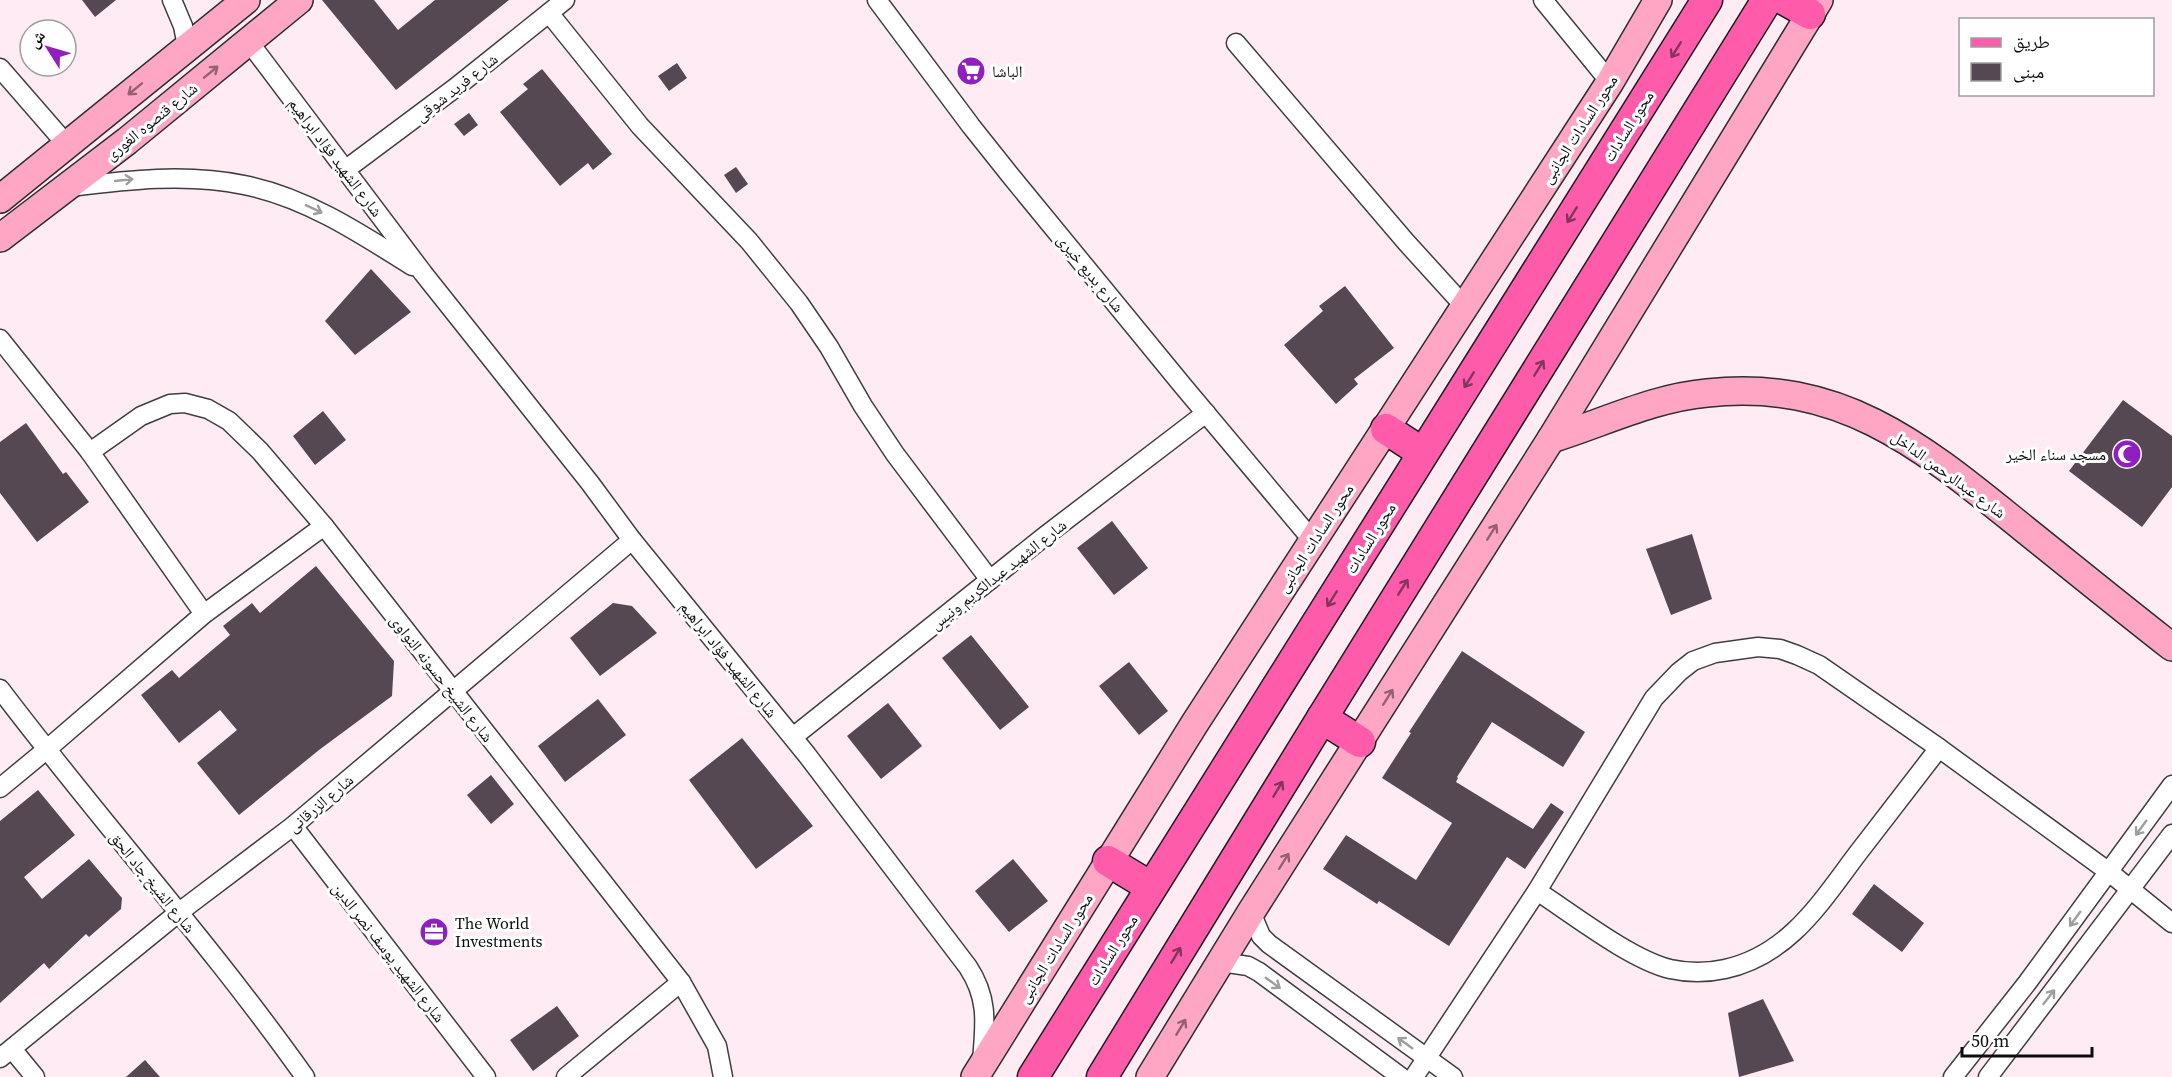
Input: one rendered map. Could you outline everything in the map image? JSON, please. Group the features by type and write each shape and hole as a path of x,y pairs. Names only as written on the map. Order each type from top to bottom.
{"main road":[{"name":"محور السادات","path":"1033,1077 1707,0"},
{"path":"1102,1077 1767,0"},
{"path":"1386,429 1423,453"},
{"path":"1322,718 1360,742"},
{"path":"1108,861 1151,887"}],"street":[{"path":"172,0 183,26 188,46"},
{"name":"شارع قنصوه الغورى","path":"0,238 127,141 299,0"},
{"name":"شارع فريد شوقى","path":"345,170 455,88 565,0"},
{"name":"شارع بديع خيرى","path":"877,0 990,150 1313,541"},
{"path":"1543,0 1610,82"},
{"name":"محور السادات الجانبى","path":"979,1071 1108,861 1465,307 1499,250 1610,82 1659,0"},
{"path":"0,199 188,46 236,2"},
{"path":"1150,1077 1251,912 1551,440 1804,5"},
{"path":"549,13 640,126 749,241 799,303 830,347 863,406 896,454 990,580"},
{"name":"شارع الشهيد فؤاد ابراهيم","path":"249,42 423,273 584,475 632,540 792,737 974,977 984,1004 979,1071"},
{"path":"1236,43 1413,250 1465,307"},
{"path":"0,68 67,145"},
{"name":"شارع الشهيد فؤاد ابراهيم","path":"65,187 158,178 242,184 269,191 309,207 372,240 423,273"},
{"path":"0,339 90,452 204,614"},
{"name":"شارع عبدالرحمن الداخل","path":"1551,440 1644,406 1708,392 1779,392 1830,404 1880,425 1916,446 1960,477 2172,647"},
{"name":"شارع الشيخ حسونه النواوى","path":"90,452 156,408 185,403 208,409 229,421 260,451 324,526 681,982 717,1046 723,1077"},
{"name":"شارع الشهيد عبدالكريم ونيس","path":"792,737 1206,413"},
{"path":"0,788 204,614 324,526"},
{"name":"شارع الزرقانى","path":"6,1053 178,913 293,826 632,540"},
{"path":"1414,1077 1537,891 1654,699 1679,672 1693,661 1715,652 1758,647 1780,649 1819,665 1939,748 2109,872 2172,922"},
{"name":"شارع الشيخ جاد الحق","path":"0,689 46,750 283,1046 305,1077"},
{"path":"1537,891 1625,948 1669,969 1692,972 1716,970 1746,963 1763,956 1809,917 1939,748"},
{"path":"1953,1077 2027,983 2172,784"},
{"name":"شارع الشهيد يوسف نصر الدين","path":"293,826 486,1077"},
{"path":"1988,1077 2172,834"},
{"path":"1251,912 1261,936 1269,944 1453,1077"},
{"path":"1221,962 1248,966 1259,972 1401,1077"},
{"path":"566,1077 681,982"},
{"path":"6,1053 34,1077"}],"building":[{"path":"82,0 116,0 95,17"},
{"path":"322,0 374,0 398,30 435,0 509,0 396,90"},
{"path":"677,63 687,78 669,91 658,76"},
{"path":"542,69 612,154 593,170 588,163 560,186 500,112 528,89 523,84"},
{"path":"469,113 478,125 464,136 454,124"},
{"path":"736,167 748,184 736,193 724,175"},
{"path":"371,269 411,312 355,355 325,321"},
{"path":"1345,286 1394,348 1354,379 1358,384 1336,404 1284,345 1323,311 1319,306"},
{"name":"مسجد سناء الخير","path":"2123,400 2172,436 2172,487 2142,527 2069,471"},
{"path":"323,411 346,440 315,465 293,436"},
{"path":"26,423 63,474 66,472 89,502 37,542 0,493 0,442"},
{"path":"1112,521 1148,568 1114,595 1077,548"},
{"path":"1692,534 1712,599 1671,615 1646,549"},
{"path":"316,566 394,661 392,696 319,750 239,815 197,763 237,730 220,710 179,743 141,695 172,670 179,678 230,635 223,626 252,603 260,613"},
{"path":"613,603 632,606 657,633 600,676 570,638"},
{"path":"971,635 1029,707 1000,730 942,658"},
{"path":"1462,651 1585,732 1563,767 1492,722 1457,777 1456,782 1533,829 1551,803 1564,812 1525,869 1507,857 1449,946 1379,901 1377,904 1323,869 1346,835 1416,880 1452,823 1382,778"},
{"path":"1129,662 1168,711 1139,735 1099,686"},
{"path":"598,699 626,735 565,782 538,746"},
{"path":"888,703 922,746 881,779 847,736"},
{"path":"742,738 813,826 756,869 689,780"},
{"path":"491,775 514,804 491,824 467,795"},
{"path":"38,790 75,835 24,877 42,899 89,859 122,898 121,909 89,937 86,934 49,969 44,963 0,1003 0,821"},
{"path":"1013,859 1048,901 1009,932 975,891"},
{"path":"1874,884 1924,923 1902,952 1852,914"},
{"path":"1763,999 1794,1061 1739,1077 1728,1013"},
{"path":"557,1006 579,1036 533,1071 510,1040"},
{"path":"145,1060 160,1077 126,1077"}],"place":[{"name":"الباشا","path":"971,71"},
{"name":"مسجد سناء الخير","path":"2127,454"},
{"name":"The World Investments","path":"434,932"}]}
